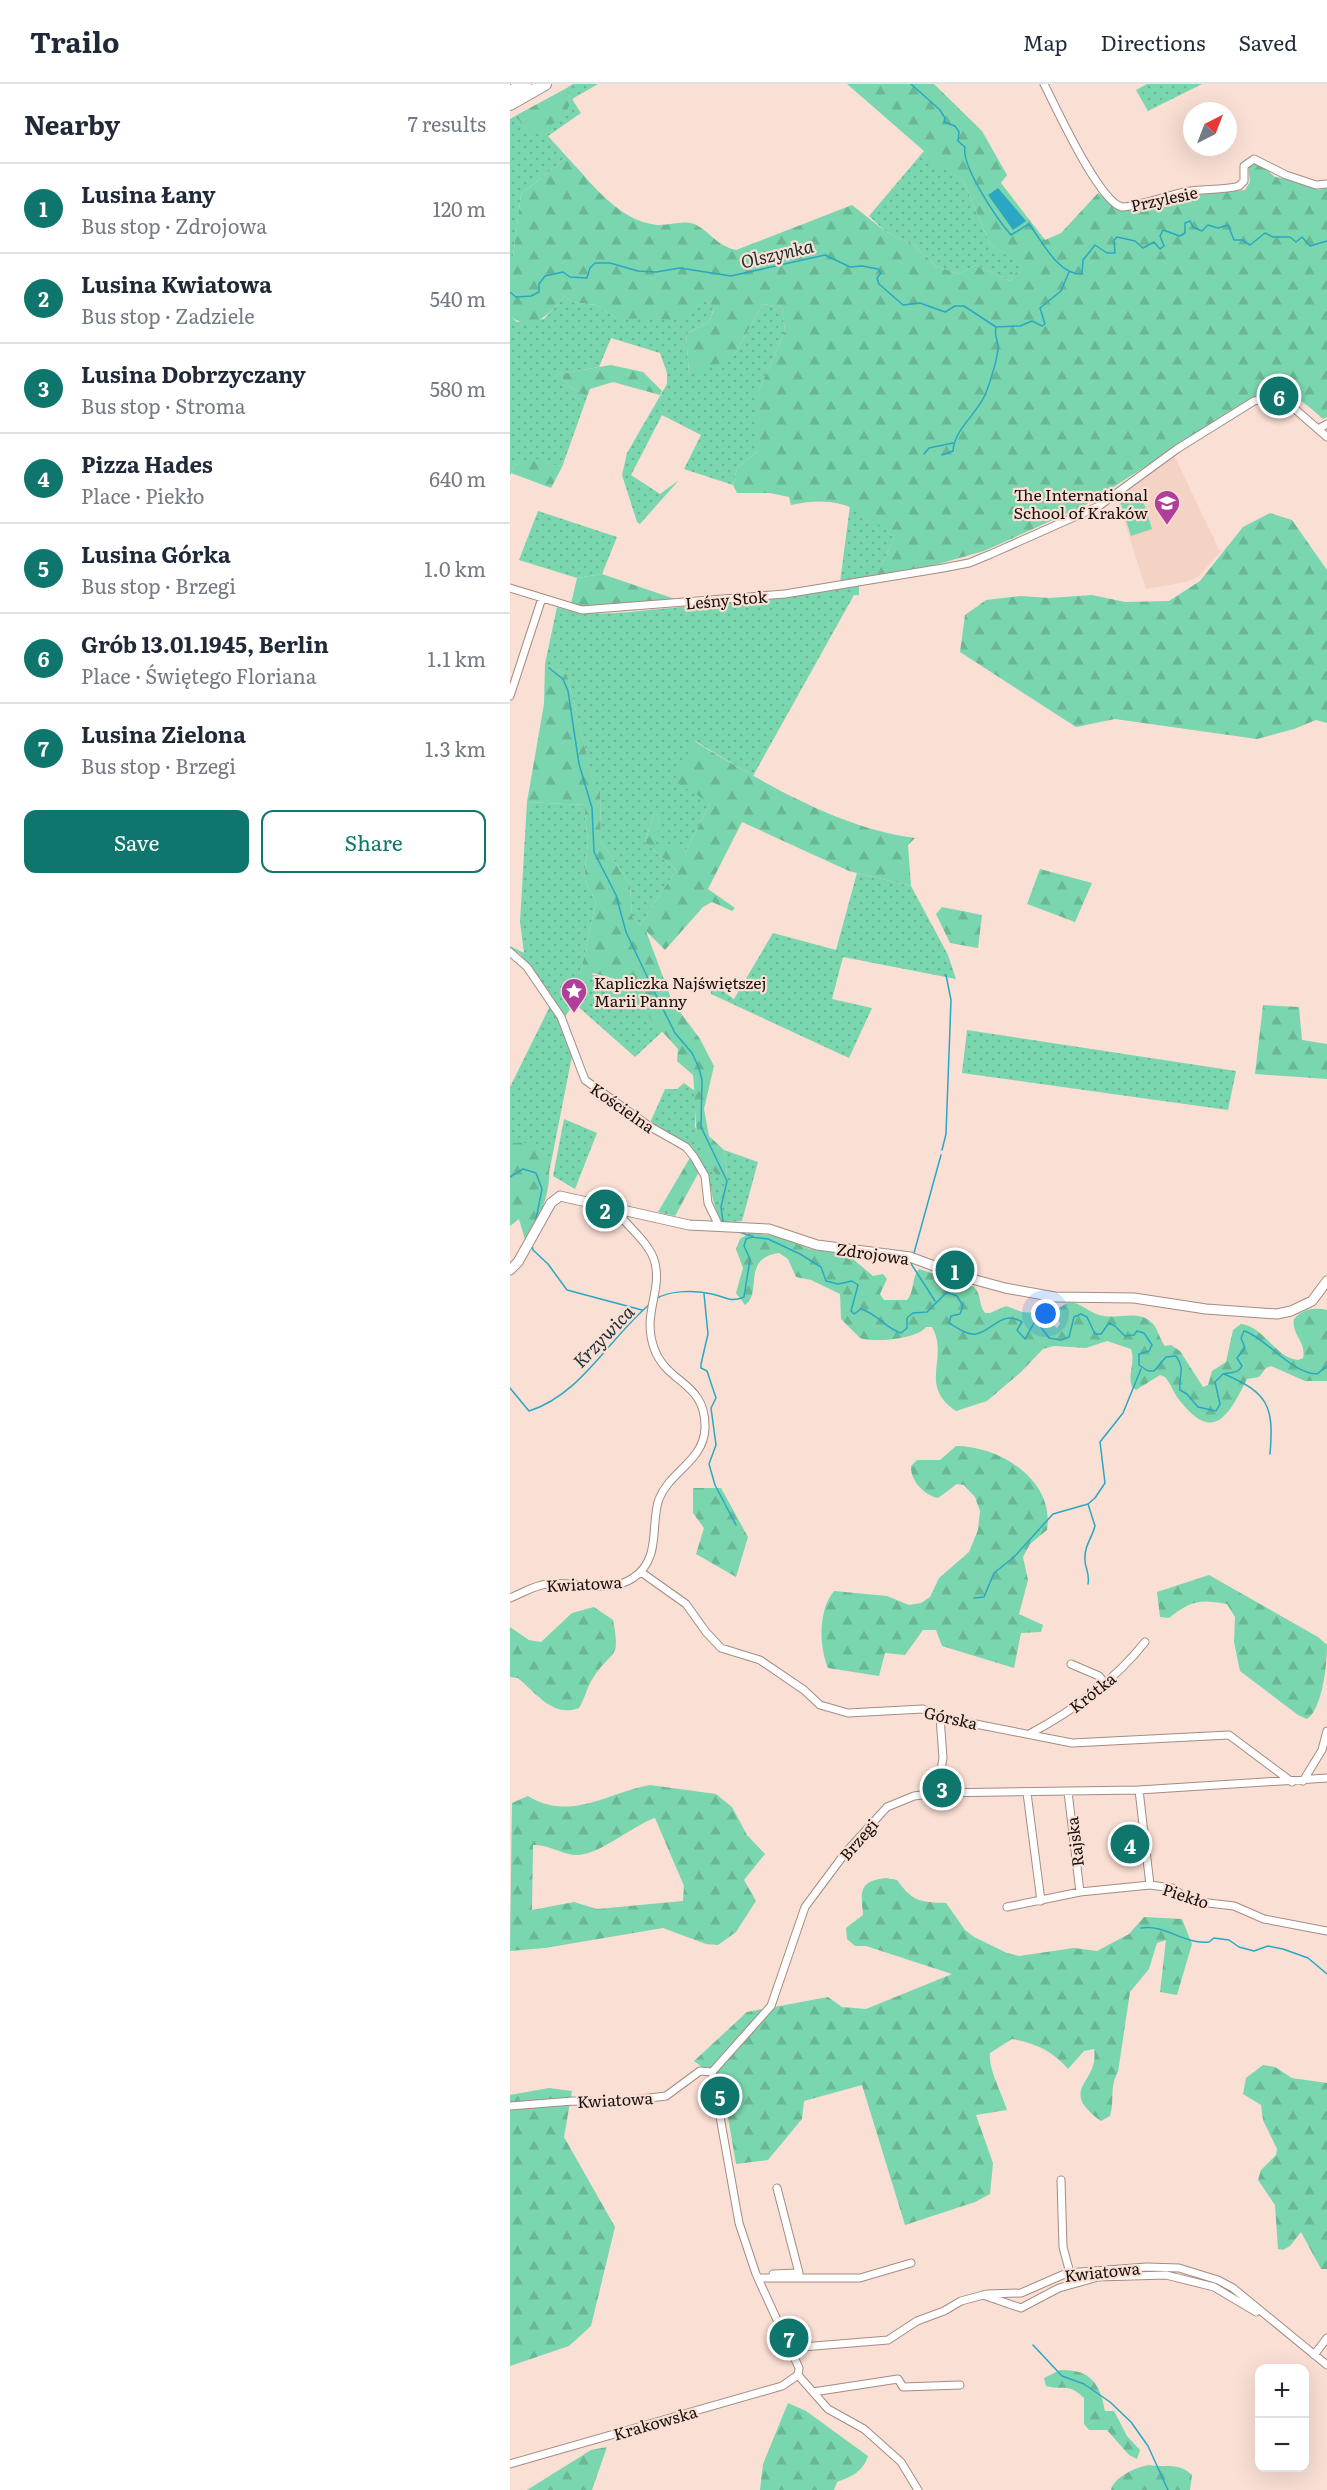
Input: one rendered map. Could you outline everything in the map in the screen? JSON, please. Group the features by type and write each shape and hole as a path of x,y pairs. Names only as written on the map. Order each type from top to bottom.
{"highway":[{"path":"510,92 525,84"},
{"path":"510,104 545,84"}],"street":[{"name":"Przylesie","path":"1044,84 1096,182 1107,198 1117,205 1131,207 1152,199 1195,190 1231,188 1244,181 1244,166 1250,159 1286,175 1316,184 1327,184"},
{"name":"Leśny Stok","path":"510,588 582,610 718,601 792,592 969,563 1099,506 1177,449 1254,401 1270,398 1288,403 1327,437"},
{"path":"1318,429 1327,424"},
{"path":"510,696 542,598"},
{"name":"Kościelna","path":"510,952 527,967 561,1017 585,1080 649,1126 686,1147 694,1156 705,1176 708,1203 719,1226"},
{"name":"Zdrojowa","path":"510,1270 518,1262 556,1198 569,1197 688,1225 769,1228 817,1245 910,1257 987,1283 1055,1297 1134,1298 1206,1310 1277,1314 1291,1311 1312,1301 1327,1281"},
{"name":"Kwiatowa","path":"510,1598 536,1586 620,1584 641,1572 653,1546 658,1501 667,1487 698,1452 705,1426 698,1395 665,1369 659,1360 650,1335 655,1263 649,1250 623,1219 622,1210"},
{"name":"Górska","path":"641,1572 686,1604 721,1648 769,1665 820,1705 848,1713 923,1709 940,1717 1031,1733 1041,1738 1072,1743 1229,1735 1292,1782"},
{"name":"Krótka","path":"1031,1733 1070,1709 1104,1682 1132,1659 1145,1642"},
{"path":"1071,1664 1099,1676 1104,1682"},
{"path":"937,1793 943,1758 940,1717"},
{"path":"1303,1781 1322,1750 1327,1731"},
{"name":"Brzegi","path":"712,2072 771,2006 805,1907 834,1867 887,1808 914,1796 937,1793 1139,1790 1327,1779"},
{"path":"1139,1790 1150,1885"},
{"name":"Rajska","path":"1068,1792 1080,1892"},
{"path":"1027,1793 1041,1901"},
{"name":"Piekło","path":"1007,1908 1080,1892 1150,1885 1172,1888 1191,1901 1234,1906 1264,1919 1327,1931"},
{"name":"Kwiatowa","path":"510,2106 573,2101 616,2102 666,2096 700,2071 712,2072"},
{"path":"712,2072 739,2223 757,2276 799,2368 798,2375 828,2409 864,2429 901,2462 918,2490"},
{"path":"1061,2180 1064,2247 1070,2272"},
{"path":"757,2276 799,2273 777,2188"},
{"path":"757,2276 860,2278 911,2263"},
{"name":"Kwiatowa","path":"790,2348 888,2340 917,2321 944,2311 961,2301 983,2295 1021,2293 1057,2275 1070,2272 1148,2267 1179,2268 1218,2280 1233,2288 1327,2365"},
{"path":"983,2295 1021,2308 1059,2288 1098,2277 1166,2275 1216,2288 1282,2329"},
{"path":"1314,2355 1327,2337"},
{"name":"Krakowska","path":"510,2464 782,2386 798,2375"},
{"path":"813,2392 898,2379 903,2387 960,2385"}],"shaded area":[{"name":"The International School of Kraków","path":"1174,455 1220,552 1198,577 1186,582 1146,589 1117,498"}],"green space":[{"path":"573,84 598,84 572,99 581,113 548,136 567,157 521,194 513,257 510,258 510,119 515,116 526,129 571,100 565,89"},
{"path":"847,84 934,84 982,131 1007,175 1001,183 1045,240 1061,233 1098,193 1123,210 1177,197 1245,190 1250,182 1248,165 1259,163 1275,177 1303,181 1318,190 1327,188 1327,417 1323,419 1298,399 1282,394 1250,399 1084,506 984,551 931,566 877,575 894,538 859,511 835,503 807,502 791,505 789,497 770,493 737,493 733,485 737,468 758,451 758,392 785,331 782,307 763,304 734,355 724,362 689,374 686,334 709,322 714,309 706,300 680,320 616,318 596,305 572,302 565,296 547,315 534,322 518,321 510,316 510,258 513,257 521,194 567,157 596,189 618,209 630,216 657,225 694,224 723,245 736,250 852,205 885,231 915,246 936,266 958,274 976,265 1010,281 1021,265 990,244 963,180 928,160 924,151"},
{"path":"1147,84 1202,84 1148,111 1136,90"},
{"path":"565,89 571,100 566,114 542,132 526,129 515,116"},
{"path":"924,151 929,160 963,180 990,244 1022,265 1010,281 976,265 958,274 936,266 915,246 885,231 869,216"},
{"path":"565,296 572,302 596,305 616,318 706,300 714,308 709,322 686,334 689,374 734,355 763,304 782,307 785,331 758,392 758,451 737,468 733,485 684,469 701,435 662,415 631,475 660,494 679,480 640,524 637,522 622,475 627,453 667,384 667,373 660,353 611,338 599,367 559,374 570,387 587,397 562,467 536,460 514,465 510,476 510,316 517,322 544,319"},
{"path":"611,365 643,372 662,391 660,395 613,382 590,389 587,397 570,387 559,374"},
{"path":"537,459 562,467 551,488 511,473 514,465"},
{"path":"1141,494 1152,529 1131,536 1120,501"},
{"path":"850,506 874,519 894,538 877,575 840,582"},
{"path":"538,511 617,537 602,574 577,578 519,560"},
{"path":"1270,513 1292,520 1327,570 1327,723 1316,720 1294,729 1257,739 1115,719 1076,727 960,652 965,615 986,600 1021,596 1049,598 1092,595 1125,602 1169,601 1200,581 1243,527"},
{"path":"602,574 675,599 582,607 571,604 577,578"},
{"path":"859,586 859,595 854,595 753,776 695,741 710,803 685,853 655,849 659,815 654,814 645,842 676,870 640,925 632,917 630,884 601,841 600,789 594,785 567,674 545,664 557,607 585,613 628,612"},
{"path":"545,664 567,674 594,784 600,789 601,841 630,884 632,917 640,925 676,870 645,842 654,814 659,815 656,848 663,840 685,853 710,803 674,781 694,741 800,801 857,824 886,833 915,838 908,845 911,886 849,871 742,822 708,889 735,908 732,911 712,902 703,907 665,950 646,931 672,1001 700,1039 714,1066 704,1109 709,1136 724,1150 727,1174 721,1178 711,1169 704,1157 697,1131 693,1075 677,1061 678,1049 615,979 593,973 588,981 580,975 596,902 584,878 588,842 584,805 527,802 544,704"},
{"path":"527,802 584,805 588,842 584,878 596,902 580,975 594,975 617,984 627,991 663,1031 635,1057 574,1003 565,1017 520,954 510,949 510,946 524,953 520,922"},
{"path":"1040,869 1092,883 1075,922 1027,904"},
{"path":"857,873 911,886 948,955 956,979 843,957 832,999 872,1008 849,1058 711,994 709,981 734,999 773,933 836,950"},
{"path":"942,907 982,915 978,948 950,943 936,914"},
{"path":"1263,1005 1299,1007 1302,1040 1327,1044 1327,1079 1255,1074"},
{"path":"550,1006 568,1037 572,1056 549,1173 544,1157 537,1148 510,1142 510,1087"},
{"path":"967,1030 1236,1071 1228,1110 962,1073"},
{"path":"684,1083 695,1091 695,1127 727,1174 724,1150 758,1162 742,1221 720,1223 706,1172 697,1155 683,1142 650,1123 665,1089 677,1089"},
{"path":"564,1119 597,1133 575,1189 553,1176"},
{"path":"510,1142 533,1145 543,1153 548,1164 549,1178 543,1207 526,1243 519,1219 510,1226"},
{"path":"691,1156 700,1170 675,1216 658,1212"},
{"path":"749,1233 777,1236 810,1249 847,1254 873,1276 883,1274 887,1279 880,1294 884,1300 907,1300 919,1269 974,1287 985,1313 1006,1306 1022,1312 1039,1313 1057,1328 1060,1324 1055,1310 1069,1302 1099,1315 1142,1317 1154,1325 1165,1346 1171,1345 1180,1351 1203,1387 1208,1385 1212,1371 1226,1362 1233,1330 1241,1324 1257,1331 1283,1354 1298,1360 1303,1358 1304,1352 1295,1330 1294,1319 1309,1310 1327,1310 1327,1381 1305,1381 1271,1366 1266,1368 1259,1377 1247,1379 1234,1404 1219,1420 1202,1421 1192,1414 1178,1398 1165,1377 1160,1375 1136,1390 1132,1387 1131,1349 1107,1341 1086,1348 1054,1346 1043,1349 1021,1372 987,1401 956,1411 938,1391 936,1381 937,1339 932,1327 926,1327 914,1334 895,1339 860,1338 841,1319 840,1294 811,1280 796,1277 788,1259 779,1253 767,1256 756,1268 753,1293 745,1305 736,1293 743,1268 736,1249 740,1239"},
{"path":"956,1446 990,1452 1007,1460 1034,1482 1042,1496 1047,1512 1047,1530 1030,1544 1023,1557 1028,1580 1019,1614 1043,1625 1041,1632 1021,1633 1014,1668 942,1646 936,1630 923,1630 905,1655 885,1653 879,1676 828,1668 823,1650 822,1629 825,1608 834,1591 887,1596 909,1605 921,1603 930,1597 939,1578 969,1552 978,1530 980,1511 975,1497 964,1485 957,1484 938,1498 928,1494 915,1481 911,1471 911,1466 917,1460 940,1460"},
{"path":"693,1488 721,1488 748,1537 736,1577 696,1554 704,1528 693,1513"},
{"path":"1209,1575 1318,1637 1327,1645 1325,1673 1320,1695 1317,1705 1307,1719 1298,1715 1240,1671 1234,1642 1235,1617 1227,1604 1196,1603 1183,1608 1169,1618 1160,1617 1157,1592"},
{"path":"594,1607 613,1620 616,1643 613,1654 593,1678 579,1708 561,1710 553,1707 538,1697 518,1678 510,1677 510,1627 529,1640 541,1642 572,1613"},
{"path":"650,1785 716,1794 732,1807 747,1835 765,1854 744,1880 756,1901 736,1932 718,1945 706,1944 663,1928 545,1948 510,1951 512,1803 528,1796 544,1803 574,1806","holes":["655,1818 684,1886 683,1901 597,1909 574,1902 532,1910 533,1845 579,1855 597,1850"]},
{"path":"886,1878 897,1880 913,1897 930,1902 946,1903 965,1930 974,1937 1007,1953 1019,1956 1074,1948 1097,1951 1129,1934 1144,1917 1182,1919 1192,1944 1177,1995 1160,1992 1166,1940 1157,1943 1149,1969 1130,1992 1110,2116 1101,2121 1088,2110 1082,2101 1081,2093 1094,2061 1094,2049 1084,2051 1068,2069 1056,2057 1043,2049 1012,2039 990,2053 993,2074 1007,2110 976,2115 993,2163 990,2194 975,2202 905,2225 862,2085 804,2101 802,2119 768,2160 736,2164 722,2082 694,2061 747,2012 828,1997 842,2007 866,2009 952,1974 866,1946 855,1946 847,1939 846,1928 863,1915 863,1889 870,1882"},
{"path":"1263,2065 1275,2067 1292,2078 1327,2083 1327,2269 1321,2269 1301,2232 1290,2246 1283,2250 1278,2249 1275,2205 1258,2180 1261,2170 1276,2155 1277,2149 1263,2120 1261,2105 1243,2094 1246,2078"},
{"path":"549,2088 572,2091 564,2137 615,2227 591,2326 569,2346 510,2366 510,2095"},
{"path":"1060,2370 1079,2372 1092,2380 1100,2393 1105,2411 1114,2411 1127,2436 1140,2450 1137,2459 1129,2455 1107,2430 1089,2430 1084,2424 1084,2398 1079,2393 1070,2388 1046,2386 1044,2378"},
{"path":"788,2403 806,2411 868,2456 860,2470 837,2482 834,2490 760,2490 763,2464"},
{"path":"607,2447 592,2490 527,2490 591,2450"},
{"path":"1149,2465 1177,2467 1187,2471 1192,2475 1190,2490 1111,2490 1116,2481 1126,2473"}],"water":[{"path":"998,188 1026,221 1013,230 988,195"}],"waterway":[{"name":"Olszynka","path":"911,84 940,110 945,118 944,122 955,126 959,132 958,141 965,147 965,156 974,179 989,205 1011,235 1029,224 1051,256 1073,273 1082,274 1083,260 1095,245 1107,253 1115,253 1114,240 1117,237 1135,241 1143,248 1154,242 1160,249 1164,246 1160,236 1163,230 1180,236 1185,233 1185,223 1190,221 1193,227 1202,231 1208,225 1218,228 1228,225 1234,240 1242,240 1250,245 1265,233 1273,237 1290,237 1296,242 1302,237 1310,246 1327,241"},
{"name":"Olszynka","path":"510,292 516,297 531,296 539,292 539,284 545,276 563,272 570,277 587,278 590,268 595,263 610,263 638,271 656,272 680,268 731,276 825,255 850,267 862,266 878,269 881,273 877,278 879,284 903,305 920,303 945,312 955,306 964,306 996,327 1020,326 1032,321 1042,326 1045,324 1040,308 1061,291 1069,272"},
{"path":"942,455 953,451 957,436 985,395 997,356 996,327"},
{"path":"924,454 929,448 953,443"},
{"path":"549,668 563,679 568,691 579,764 592,808 594,852 616,895 626,932 652,987 675,1033 692,1053 699,1068 702,1080 701,1127 727,1181 721,1207 723,1222"},
{"path":"942,1150 946,1134 951,1000 946,975"},
{"path":"914,1253 941,1155"},
{"path":"510,1177 523,1169 536,1173 542,1189 535,1224"},
{"path":"739,1232 754,1237"},
{"name":"Krzywica","path":"656,1299 668,1294 691,1291 731,1299 744,1297 750,1259 744,1246 746,1239 751,1237 768,1239 800,1254 821,1267 826,1281 838,1284 852,1281 858,1285 851,1311 854,1314 861,1309 867,1311 901,1333 907,1328 907,1318 913,1313 927,1312 947,1292 957,1296 963,1306 960,1314 951,1316 949,1323 969,1334 982,1332 1003,1319 1009,1318 1022,1322 1017,1330 1025,1339 1034,1323 1038,1323 1049,1338 1061,1340 1069,1337 1074,1317 1081,1314 1087,1317 1095,1334 1101,1334 1109,1323 1125,1336 1134,1335 1137,1331 1144,1333 1152,1345 1149,1351 1139,1354 1139,1365 1148,1371 1154,1371 1166,1357 1176,1356 1181,1365 1180,1390 1187,1394 1198,1407 1216,1411 1220,1404 1215,1382 1223,1374 1236,1372 1242,1366 1237,1358 1245,1348 1241,1338 1244,1331 1261,1340 1298,1368 1317,1374 1327,1366"},
{"path":"532,1245 533,1250 548,1264 567,1290 642,1310"},
{"path":"910,1262 935,1301"},
{"path":"704,1294 708,1334 701,1368 707,1371 716,1398 711,1408 716,1445 709,1464 715,1485 736,1525"},
{"name":"Krzywica","path":"510,1388 529,1411 547,1403 580,1379 635,1317 650,1304"},
{"path":"974,1598 984,1597 994,1573 1014,1557 1053,1514 1088,1504 1095,1498 1105,1483 1100,1442 1123,1413 1141,1369"},
{"path":"1224,1374 1251,1388 1265,1404 1271,1424 1270,1454"},
{"path":"1088,1504 1095,1526 1085,1555 1088,1584"},
{"path":"1141,1928 1159,1929 1191,1941 1209,1942 1214,1938 1229,1940 1239,1947 1254,1951 1268,1946 1283,1949 1308,1958 1327,1974"},
{"path":"1033,2345 1062,2376 1084,2384 1110,2402 1131,2422 1148,2446 1168,2490"}],"place":[{"name":"Grób 13.01.1945, Berlin","path":"1279,396"},
{"name":"The International School of Kraków","path":"1167,526"},
{"name":"Kapliczka Najświętszej Marii Panny","path":"574,1014"},
{"name":"Lusina Kwiatowa","path":"605,1209"},
{"name":"Lusina Łany","path":"955,1270"},
{"name":"Lusina Dobrzyczany","path":"942,1788"},
{"name":"Pizza Hades","path":"1130,1844"},
{"name":"Lusina Górka","path":"720,2096"},
{"name":"Lusina Zielona","path":"789,2338"}]}
